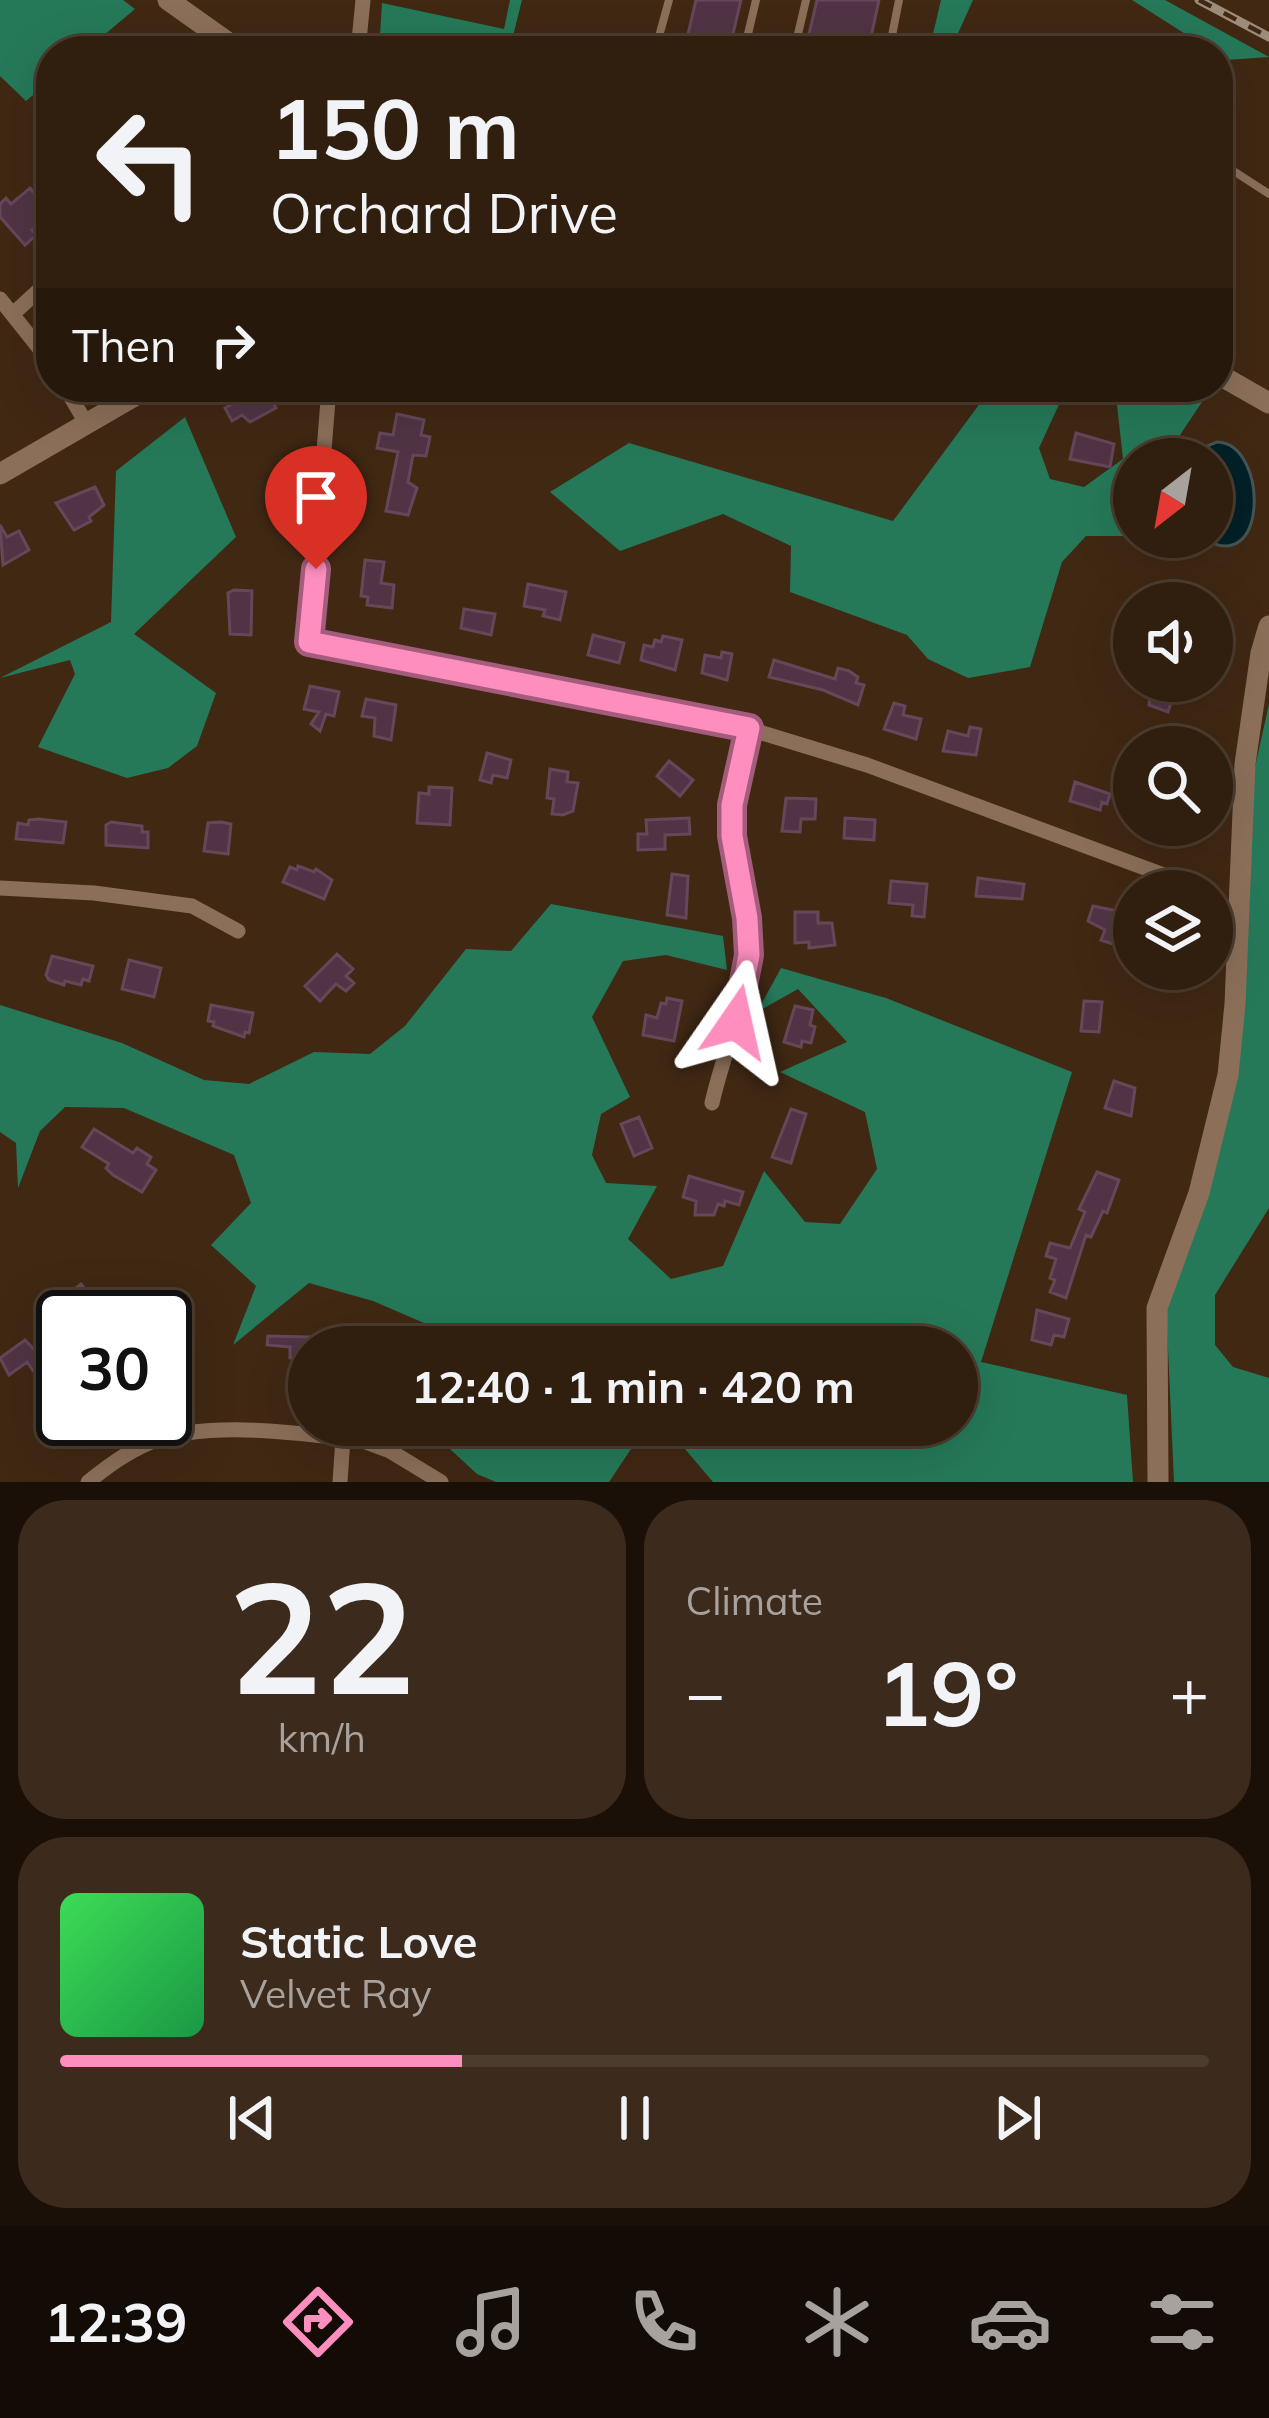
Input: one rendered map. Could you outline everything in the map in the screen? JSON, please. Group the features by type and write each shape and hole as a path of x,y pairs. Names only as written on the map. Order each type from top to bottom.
{"main road":[{"path":"168,0 219,36"},
{"path":"1233,383 1269,403"},
{"path":"0,474 123,402"},
{"path":"1160,1481 1157,1308 1199,1193 1228,1075 1245,764 1269,626"}],"street":[{"path":"359,36 363,0"},
{"path":"14,313 36,293"},
{"path":"0,299 36,343"},
{"path":"74,402 86,423"},
{"path":"328,402 309,642 749,728 868,765 1150,870"},
{"path":"712,1103 743,999 749,955 732,805 749,728"},
{"path":"0,888 192,905 238,931"},
{"path":"1233,900 1238,902"},
{"path":"88,1482 120,1456 189,1432 288,1436"},
{"path":"340,1482 342,1446"},
{"path":"379,1446 441,1482"}],"lane":[{"path":"659,36 668,0"},
{"path":"748,36 756,0"},
{"path":"798,36 806,0"},
{"path":"892,36 899,0"},
{"path":"1233,170 1269,194"}],"green space":[{"path":"0,0 123,0 135,9 103,36 36,36 36,93 26,101 0,76"},
{"path":"510,0 522,0 513,36 380,36 382,3 504,29"},
{"path":"941,0 973,0 957,36 933,36"},
{"path":"1132,0 1165,0 1231,36 1188,36"},
{"path":"1233,37 1269,57 1233,60"},
{"path":"981,402 1060,402 1039,448 1050,479 1084,487 1113,466 1113,536 1086,536 1062,562 1030,667 968,678 928,659 907,635 790,592 791,546 723,514 620,551 550,492 629,443 893,521"},
{"path":"1117,402 1202,402 1178,438 1121,438"},
{"path":"185,417 236,537 134,634 216,693 197,746 168,768 127,778 38,747 75,674 70,660 0,678 111,622 116,471"},
{"path":"1269,704 1269,1208 1215,1295 1215,1345 1233,1367 1269,1378 1269,1482 1174,1482 1166,1304 1229,1103 1255,767"},
{"path":"551,904 723,936 727,970 666,955 623,961 592,1017 630,1097 601,1114 592,1155 606,1183 657,1186 628,1239 671,1279 723,1266 764,1171 805,1222 840,1224 877,1169 865,1112 780,1072 847,1042 798,989 757,1012 781,968 886,998 1072,1072 981,1362 1127,1395 1133,1482 713,1482 680,1446 978,1446 978,1326 431,1326 373,1301 309,1283 233,1345 256,1286 211,1245 251,1203 234,1155 124,1108 65,1107 40,1131 18,1188 16,1143 0,1132 0,1005 122,1043 204,1080 249,1084 314,1052 370,1054 405,1026 466,949 511,951"},
{"path":"447,1446 633,1446 609,1482 496,1482 477,1474"}],"water":[{"path":"1233,448 1253,484 1250,527 1233,543"}],"building":[{"path":"696,0 741,0 733,36 688,36"},
{"path":"817,0 879,0 871,36 809,36"},
{"path":"30,188 36,195 32,230 36,235 25,245 0,217 0,204 6,198 11,204"},
{"path":"236,402 273,402 276,408 250,422 242,415 232,421 225,408"},
{"path":"397,414 424,420 421,435 430,437 426,456 413,455 408,482 417,488 408,515 386,511 398,452 377,448 380,433 393,435"},
{"path":"1076,433 1113,444 1110,467 1070,459"},
{"path":"95,487 104,505 89,517 91,521 74,530 56,503"},
{"path":"0,525 7,537 19,531 29,550 3,565"},
{"path":"365,560 384,562 381,583 394,585 392,608 367,605 368,597 361,596"},
{"path":"528,584 566,592 560,620 543,616 545,610 524,606"},
{"path":"252,591 251,635 230,634 228,593"},
{"path":"464,609 495,614 491,635 461,628"},
{"path":"593,635 624,643 619,663 588,655"},
{"path":"663,636 682,640 675,670 641,660 644,645 653,647"},
{"path":"722,652 732,654 727,680 702,673 705,655 721,658"},
{"path":"774,660 835,679 838,668 849,671 858,677 856,683 864,685 858,705 823,690 769,677"},
{"path":"310,686 339,692 334,716 326,714 320,731 311,724 319,712 304,709"},
{"path":"366,699 396,705 391,740 374,736 375,718 362,716"},
{"path":"1149,702 1171,702 1168,712"},
{"path":"894,703 905,706 903,715 921,719 916,739 884,729"},
{"path":"970,727 981,729 976,755 943,751 948,731 968,736"},
{"path":"487,753 511,760 507,778 493,775 491,783 480,780"},
{"path":"669,761 693,780 680,796 657,776"},
{"path":"550,769 568,772 567,782 578,783 573,811 552,814 554,799 547,798"},
{"path":"1075,782 1110,794 1107,804 1102,802 1100,810 1070,801"},
{"path":"429,787 452,788 450,825 417,823 419,793 429,794"},
{"path":"786,798 816,799 815,819 801,819 800,832 782,831"},
{"path":"689,818 690,834 665,835 665,849 638,850 638,834 647,834 646,820"},
{"path":"845,818 875,820 874,840 844,838"},
{"path":"29,820 66,822 63,843 16,839 18,823 28,825"},
{"path":"208,823 231,824 228,854 204,851"},
{"path":"106,825 142,826 142,832 148,832 148,848 106,845"},
{"path":"298,866 316,869 332,880 324,899 283,882 290,867 297,870"},
{"path":"672,874 688,876 686,918 667,915"},
{"path":"978,878 1024,884 1022,899 976,896"},
{"path":"891,881 927,884 924,917 912,916 913,905 889,903"},
{"path":"1093,906 1113,910 1113,944 1101,940 1105,930 1088,921"},
{"path":"795,912 818,912 818,923 832,923 835,945 809,948 809,942 795,943"},
{"path":"337,954 353,969 346,976 354,983 346,991 336,984 320,1001 305,986"},
{"path":"52,956 93,966 89,981 83,979 81,985 65,981 64,985 49,980"},
{"path":"129,960 161,968 154,997 122,989"},
{"path":"667,998 682,1001 674,1041 643,1035 646,1015 657,1018"},
{"path":"1084,1001 1102,1002 1099,1032 1081,1031"},
{"path":"211,1005 253,1013 249,1033 244,1037 213,1026 208,1021"},
{"path":"795,1006 813,1010 811,1043 802,1041 801,1047 784,1042"},
{"path":"1114,1081 1135,1088 1131,1116 1105,1108"},
{"path":"791,1109 806,1114 791,1163 772,1157"},
{"path":"639,1117 652,1148 634,1156 621,1124"},
{"path":"94,1129 133,1153 137,1148 151,1157 147,1164 156,1170 142,1192 113,1175 106,1168 109,1164 82,1147"},
{"path":"1097,1172 1119,1180 1107,1213 1103,1211 1091,1237 1086,1235 1066,1298 1050,1292 1056,1259 1046,1256 1050,1243 1070,1248 1085,1212 1079,1209"},
{"path":"689,1176 743,1192 739,1205 725,1201 724,1206 718,1204 714,1215 695,1215 696,1201 683,1197"},
{"path":"1037,1310 1069,1319 1064,1337 1054,1335 1051,1345 1032,1340"},
{"path":"268,1336 288,1336 288,1347 267,1345"},
{"path":"25,1340 36,1352 36,1371 27,1362 9,1375 0,1358"}],"railway":[{"path":"1199,0 1269,37"}],"route":[{"path":"316,569 309,642 749,728 732,805 749,955 736,1022"}]}
